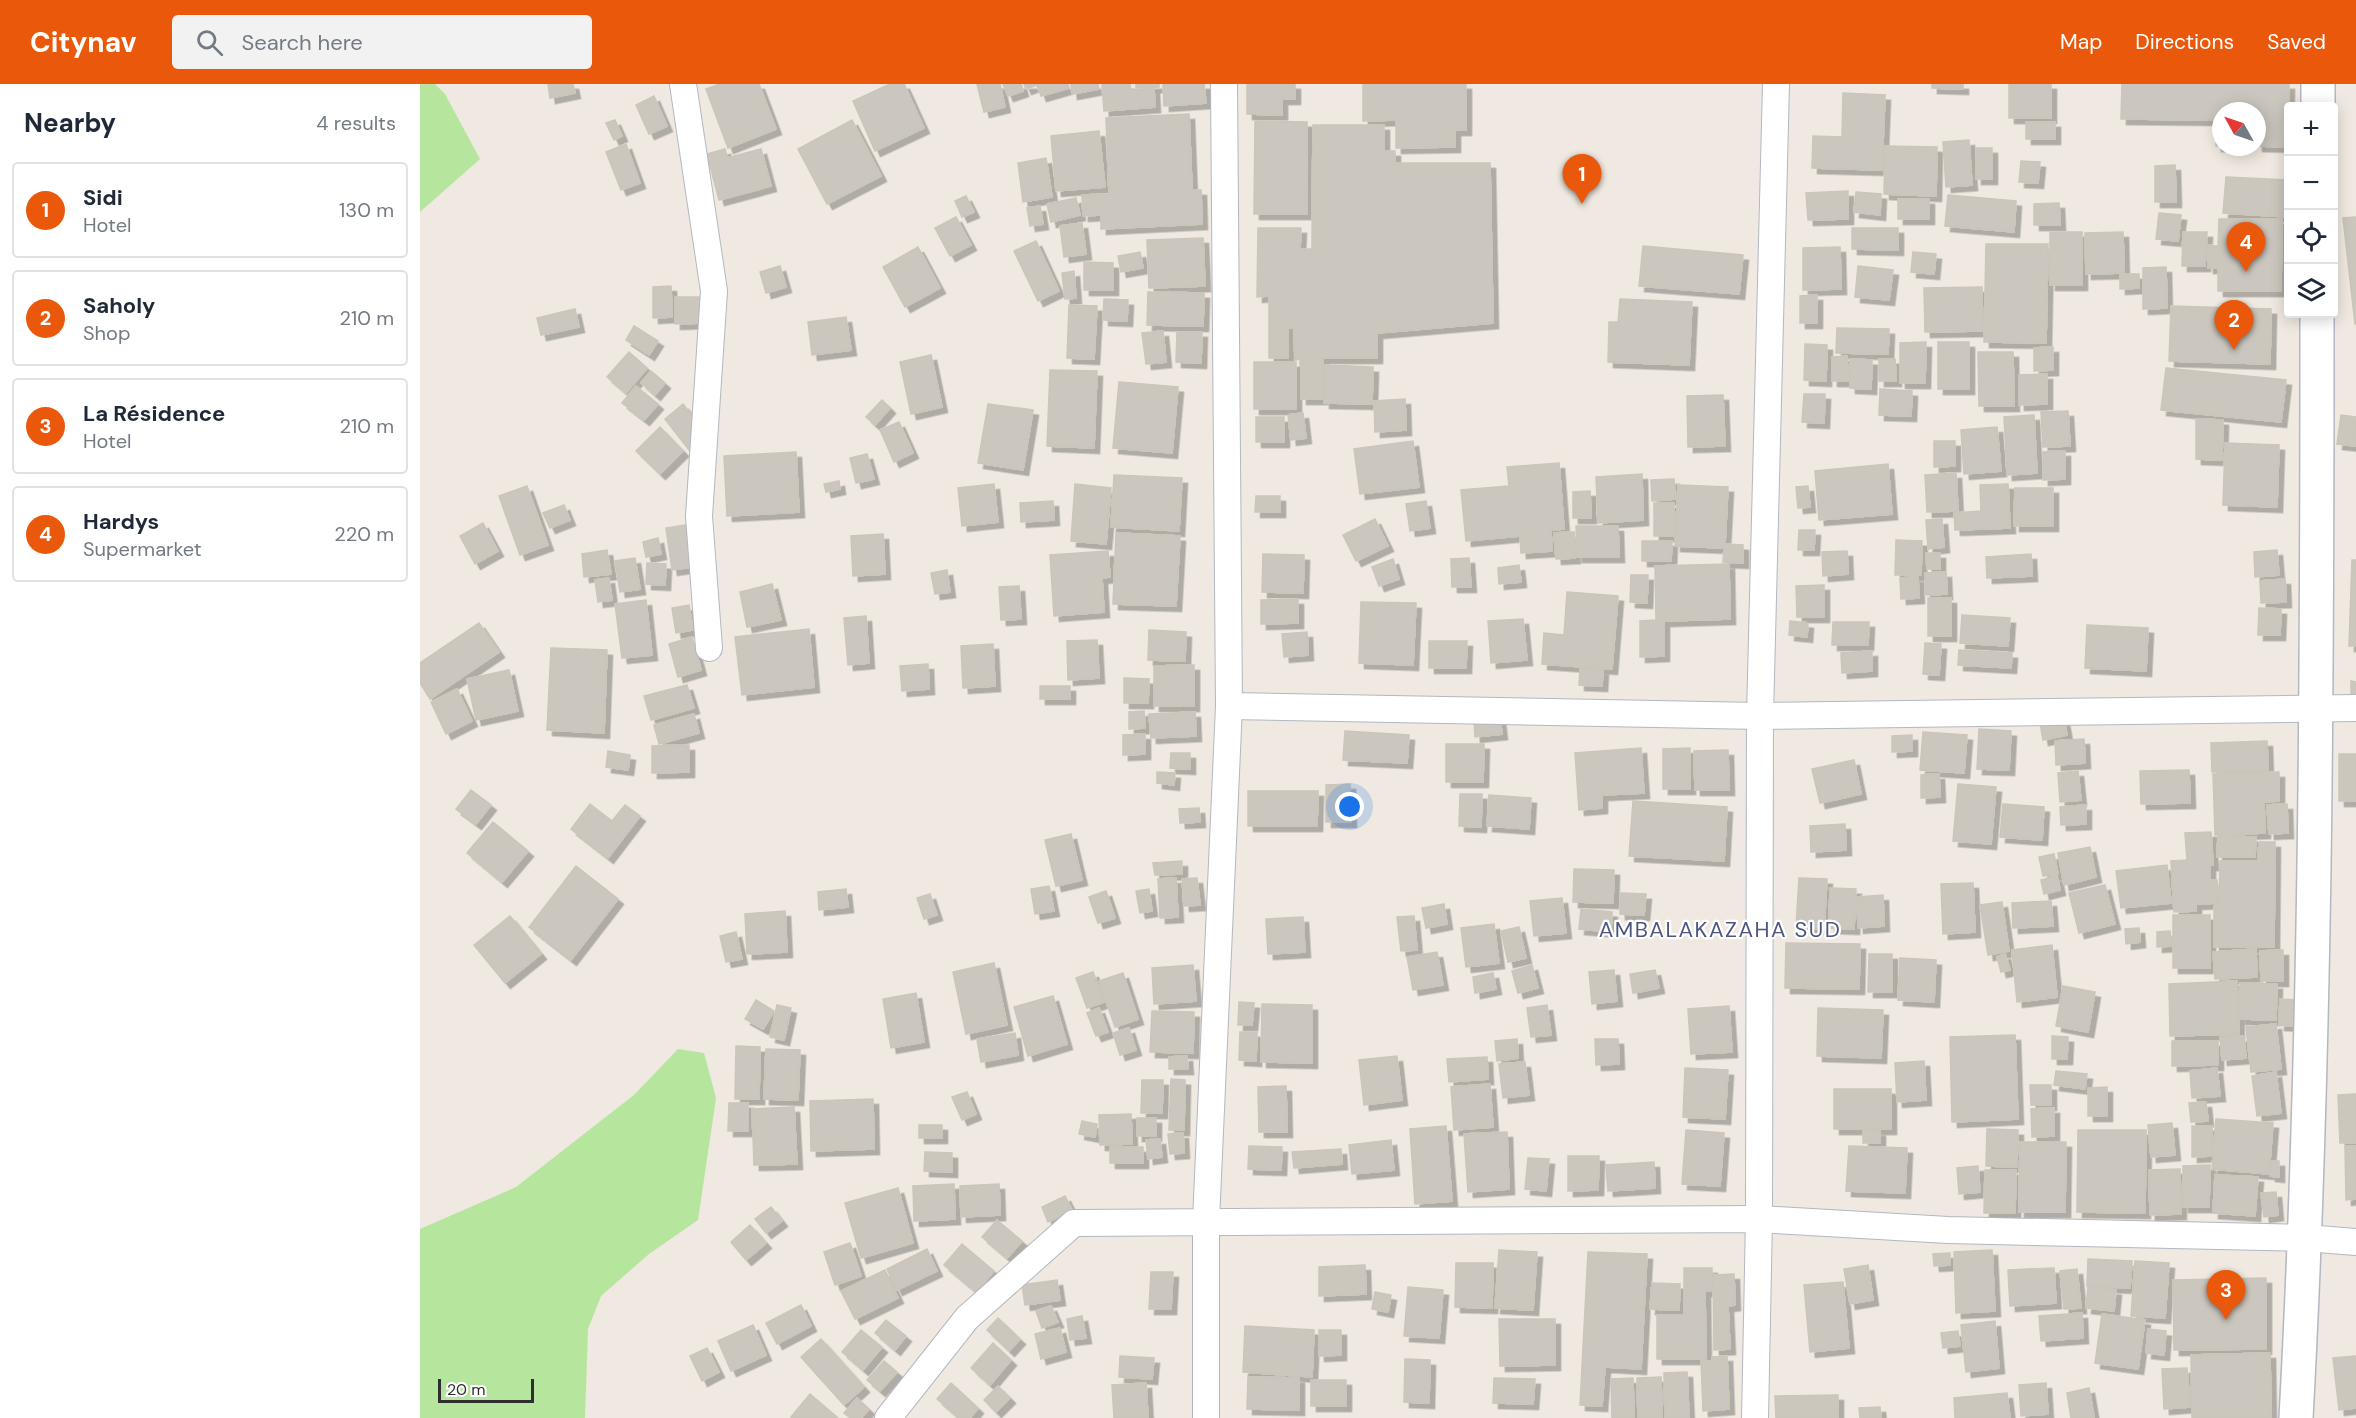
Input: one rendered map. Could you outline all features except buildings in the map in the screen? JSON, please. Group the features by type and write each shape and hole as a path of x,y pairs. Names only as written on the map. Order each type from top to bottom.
{"street":[{"path":"683,84 714,291 699,516 709,648"},
{"path":"1206,1418 1206,1221 1229,706 1224,84"},
{"path":"1755,1418 1759,1219 1760,716 1776,84"},
{"path":"2318,84 2318,102"},
{"path":"2296,1418 2306,1238 2317,708 2317,318"},
{"path":"1229,706 1760,716 2356,708"},
{"path":"888,1418 967,1318 1074,1223 1759,1219 1948,1230 2306,1238 2356,1242"}],"green space":[{"path":"420,84 435,84 445,94 480,159 420,212"},
{"path":"678,1049 704,1053 716,1098 698,1220 649,1254 601,1296 588,1329 585,1418 420,1418 420,1229 516,1187 634,1095"}],"place":[{"name":"Sidi","path":"1582,204"},
{"name":"Hardys","path":"2246,272"},
{"name":"Saholy","path":"2234,350"},
{"name":"La Résidence","path":"2226,1320"}],"district":[{"name":"AMBALAKAZAHA SUD","path":"1720,929"}]}
